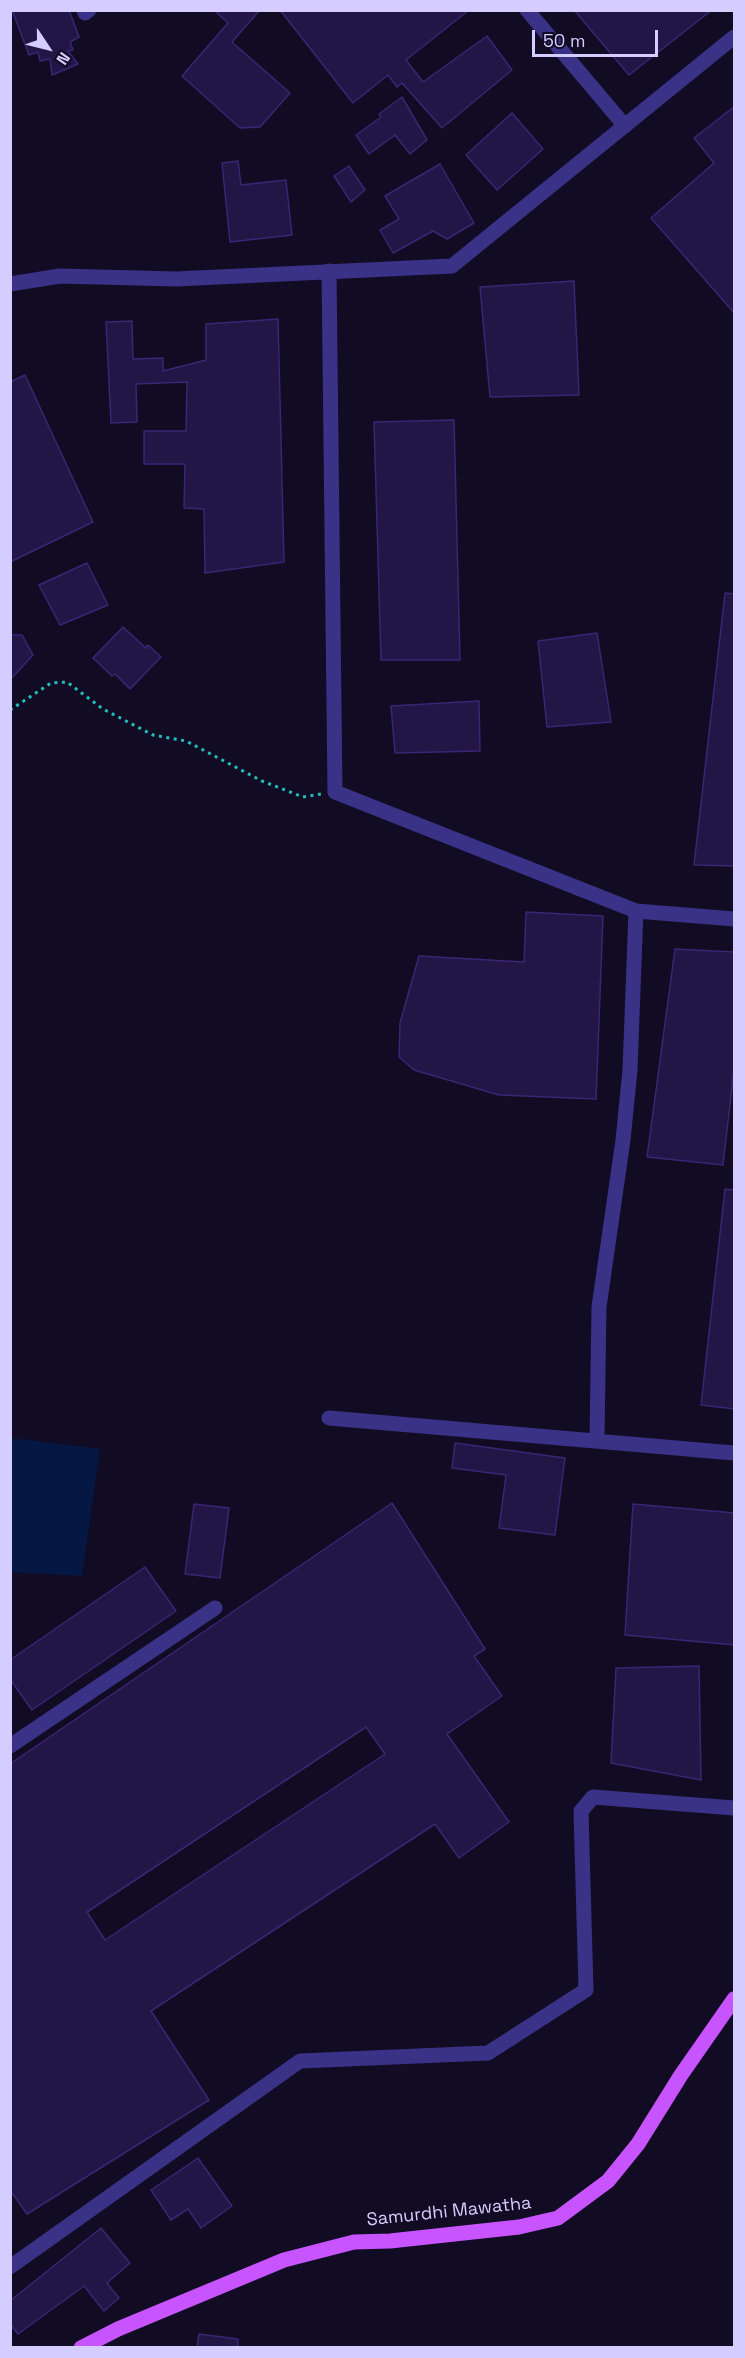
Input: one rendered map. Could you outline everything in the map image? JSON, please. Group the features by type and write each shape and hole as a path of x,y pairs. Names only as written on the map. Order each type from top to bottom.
{"main road":[{"name":"Samurdhi Mawatha","path":"81,2348 118,2329 284,2260 354,2242 390,2241 519,2227 558,2218 608,2181 638,2144 681,2075 735,1999"}],"street":[{"path":"84,10 85,13 89,10"},
{"path":"527,10 626,126"},
{"path":"10,284 60,276 176,279 452,266 735,37"},
{"path":"329,271 335,792 636,911 735,919"},
{"path":"597,1441 599,1307 623,1140 630,1070 636,911"},
{"path":"329,1418 735,1453"},
{"path":"10,1746 215,1608"},
{"path":"10,2267 300,2061 488,2054 586,1990 581,1810 593,1797 735,1808"}],"path":[{"path":"10,710 51,684 68,682 103,710 153,735 186,741 262,781 303,797 335,792"}],"water":[{"path":"10,1438 100,1449 82,1576 11,1572"}],"building":[{"path":"12,10 69,10 79,37 70,42 73,50 68,51 78,64 52,75 50,59 40,61 38,52 29,55"},
{"path":"214,10 260,10 232,42 290,93 260,127 240,128 182,76 228,23"},
{"path":"280,10 469,10 406,60 423,82 487,36 512,70 442,128 402,83 397,87 388,75 353,103"},
{"path":"574,10 712,10 629,75"},
{"path":"402,97 427,140 410,154 395,135 369,154 356,135 381,117 379,114"},
{"path":"735,106 735,314 651,218 714,163 694,138"},
{"path":"512,113 543,149 497,190 466,155"},
{"path":"238,161 241,185 286,180 292,235 230,242 222,163"},
{"path":"440,164 474,223 447,239 433,231 393,253 380,230 399,219 385,196"},
{"path":"349,166 365,190 351,202 334,176"},
{"path":"574,281 579,395 490,397 480,287"},
{"path":"278,319 284,562 205,573 204,509 184,508 185,464 144,464 144,431 186,431 187,382 136,384 137,422 111,423 106,322 132,321 133,359 163,358 163,371 206,360 206,324"},
{"path":"25,375 93,522 10,562 10,382"},
{"path":"454,420 460,660 381,660 374,422"},
{"path":"87,563 108,605 60,625 39,585"},
{"path":"725,593 735,594 735,866 694,865"},
{"path":"123,627 146,648 148,645 161,657 130,689 115,674 112,676 93,658"},
{"path":"597,633 611,722 547,727 538,641"},
{"path":"10,635 22,635 33,655 10,680"},
{"path":"479,701 480,751 395,753 391,706"},
{"path":"526,912 603,916 596,1099 499,1095 414,1070 399,1057 400,1023 419,956 524,962"},
{"path":"675,949 735,952 735,1061 723,1165 647,1157"},
{"path":"725,1189 735,1190 735,1409 701,1405"},
{"path":"455,1443 565,1458 555,1535 499,1528 506,1475 452,1468"},
{"path":"392,1503 485,1649 474,1656 502,1696 447,1734 509,1822 459,1858 435,1824 151,2011 209,2100 27,2214 10,2190 10,1764","holes":["366,1727 385,1754 105,1940 87,1912"]},
{"path":"194,1504 229,1508 220,1578 185,1574"},
{"path":"633,1504 735,1513 735,1645 625,1635"},
{"path":"145,1567 176,1611 32,1710 10,1679 10,1660"},
{"path":"699,1666 701,1780 611,1763 616,1668"},
{"path":"198,2158 232,2206 201,2228 188,2209 171,2220 151,2190"},
{"path":"101,2228 130,2263 107,2283 119,2298 104,2311 84,2286 18,2334 10,2324 10,2301"},
{"path":"199,2334 238,2339 238,2348 197,2348"}]}
